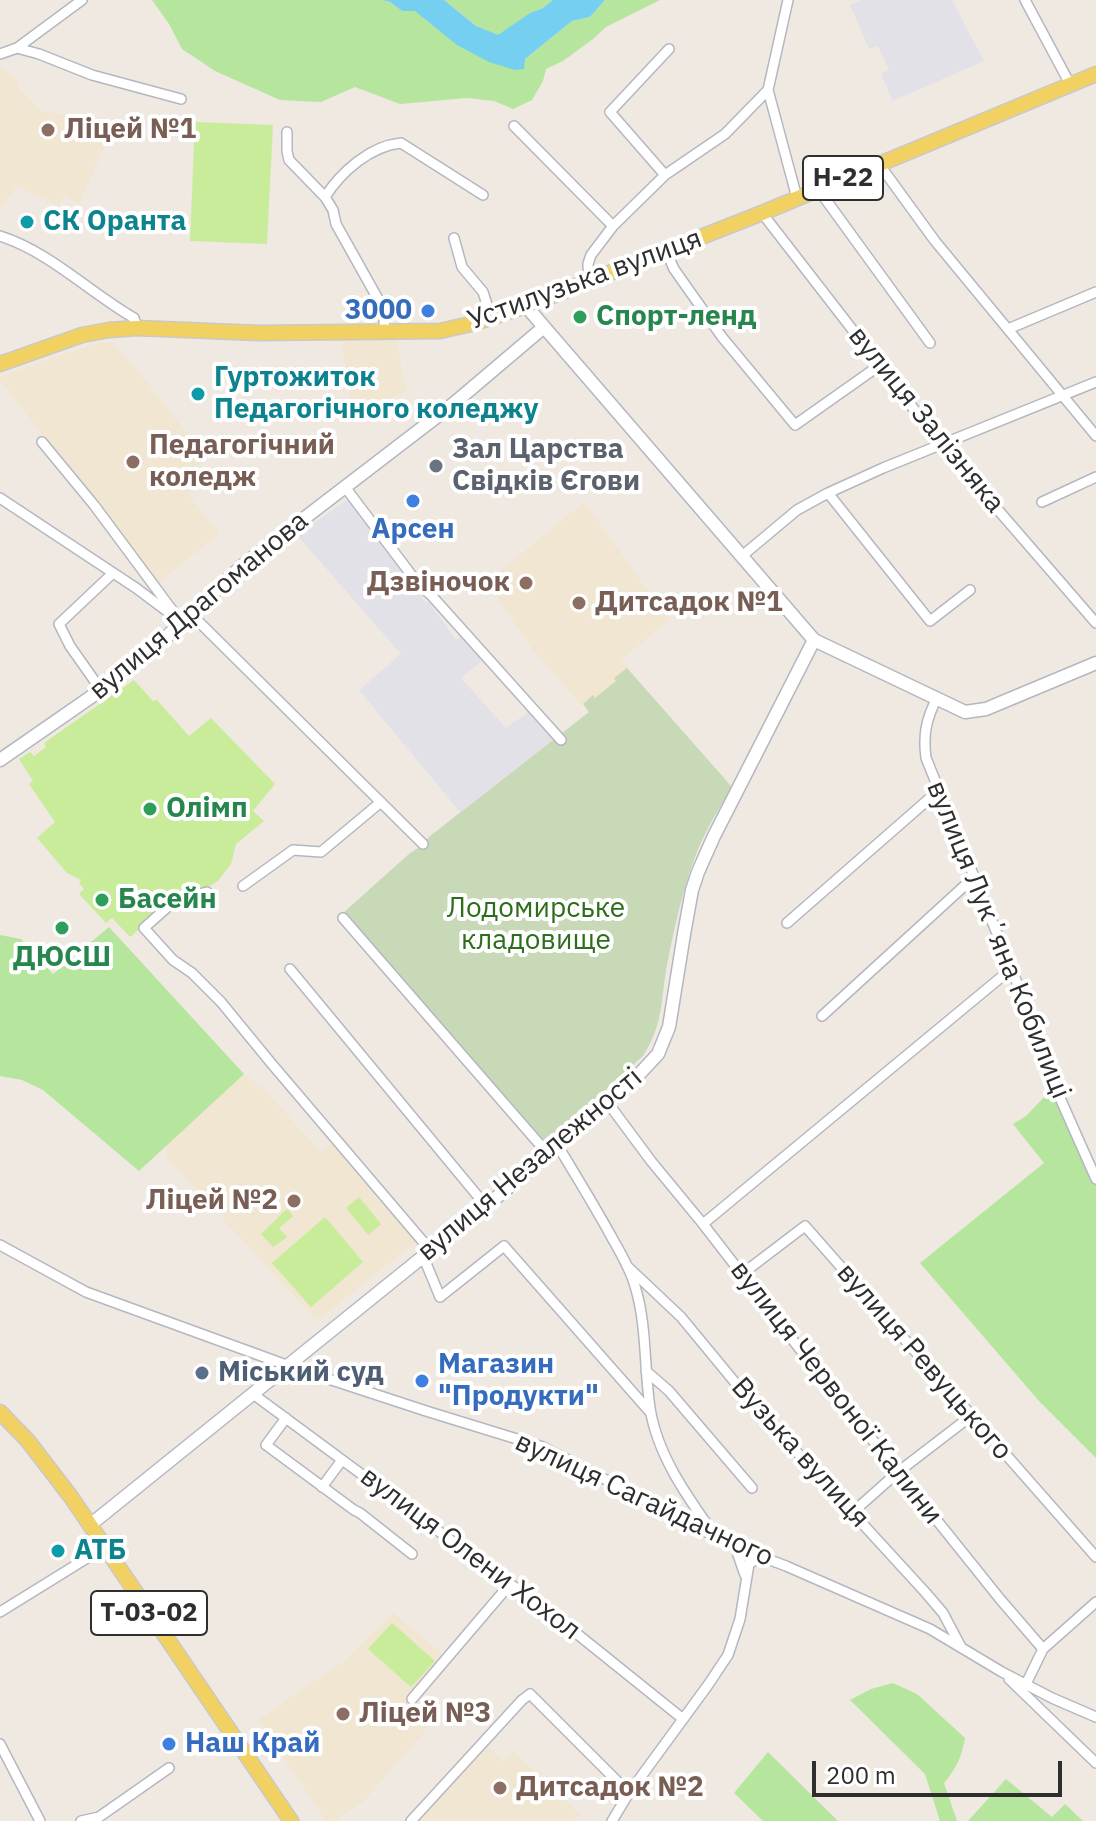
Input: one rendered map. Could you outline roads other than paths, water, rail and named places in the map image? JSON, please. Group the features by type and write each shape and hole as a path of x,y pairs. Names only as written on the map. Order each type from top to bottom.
{"main road":[{"name":"Устилузька вулиця","path":"0,364 82,335 109,330 137,328 259,333 440,331 526,306 589,282 1096,74"},
{"name":"Т-03-02","path":"0,1412 28,1441 90,1525 291,1821"}],"street":[{"path":"17,48 82,0"},
{"path":"788,0 768,90 797,198"},
{"path":"1025,0 1070,84"},
{"path":"1,50 17,48 92,75 181,99"},
{"path":"665,175 610,112 669,49"},
{"path":"589,282 591,255 613,226 665,175 725,134 768,90"},
{"path":"514,126 613,226"},
{"path":"287,132 289,160 325,197 333,210 336,224 383,308 385,331"},
{"path":"325,197 340,176 367,156 389,145 401,143 483,195"},
{"path":"879,164 935,241 1096,436"},
{"path":"818,189 930,343"},
{"name":"вулиця Залізняка","path":"762,213 941,444 1096,623"},
{"path":"0,236 35,251 134,318 137,328"},
{"path":"454,238 462,267 483,292 491,317"},
{"path":"666,251 674,269 722,337 795,425 880,365"},
{"path":"1008,329 1096,292"},
{"path":"526,306 814,640 965,712 986,709 1096,663"},
{"name":"вулиця Драгоманова","path":"0,760 101,690 161,642 242,566 452,405 544,327"},
{"path":"742,556 797,510 828,493 1096,382"},
{"path":"42,442 186,618 423,844"},
{"path":"1042,502 1096,477"},
{"path":"345,487 419,585 561,740"},
{"path":"828,493 930,621 970,590"},
{"path":"0,498 186,618"},
{"path":"101,690 70,646 59,624 113,573"},
{"name":"вулиця Незалежності","path":"90,1525 486,1206 631,1083 658,1054 669,1027 692,890 698,872 814,640"},
{"name":"вулиця Лукʼяна Кобилиці","path":"937,698 925,726 923,740 926,758 1045,1052 1052,1080 1096,1179"},
{"path":"787,923 938,791"},
{"path":"243,886 293,850 321,852 381,802"},
{"path":"822,1016 973,878"},
{"path":"207,892 180,896 144,928 173,960 192,973 221,1002 427,1254 440,1297 504,1246 650,1412"},
{"path":"343,918 553,1150 586,1191 635,1283 650,1412 664,1454 715,1536"},
{"path":"290,969 486,1206"},
{"path":"703,1224 1011,969"},
{"name":"вулиця Червоної Калини","path":"608,1103 898,1472 1043,1649"},
{"name":"вулиця Ревуцького","path":"742,1274 805,1226 1096,1557"},
{"name":"вулиця Сагайдачного","path":"0,1245 86,1292 289,1366 543,1447 733,1546 930,1629 1002,1672 1096,1717"},
{"name":"Вузька вулиця","path":"627,1266 681,1317 752,1403 943,1613 962,1648"},
{"path":"646,1371 669,1391 752,1488"},
{"name":"вулиця Олени Хохол","path":"253,1394 535,1600 683,1719"},
{"path":"853,1512 898,1472 971,1416"},
{"path":"286,1418 266,1445 412,1554"},
{"path":"322,1487 342,1460"},
{"path":"733,1546 746,1578"},
{"path":"0,1612 105,1547"},
{"path":"612,1821 728,1655 740,1619 749,1564 760,1557"},
{"path":"412,1699 510,1584"},
{"path":"1026,1684 1043,1649 1096,1602"},
{"path":"1002,1672 1096,1763"},
{"path":"411,1821 530,1694 629,1793"},
{"path":"1039,1709 1045,1699 1052,1698"},
{"path":"0,1744 40,1821"},
{"path":"81,1821 99,1817 169,1768"}],"water":[{"path":"382,0 444,0 476,26 498,35 553,0 605,0 590,17 572,21 525,59 524,69 515,70 489,62 457,45 415,11 402,11"}],"place":[{"name":"Ліцей №1","path":"48,130"},
{"name":"СК Оранта","path":"27,222"},
{"name":"3000","path":"428,311"},
{"name":"Спорт-ленд","path":"580,317"},
{"name":"Гуртожиток Педагогічного коледжу","path":"198,394"},
{"name":"Педагогічний коледж","path":"133,462"},
{"name":"Зал Царства Свідків Єгови","path":"436,466"},
{"name":"Арсен","path":"413,501"},
{"name":"Дзвіночок","path":"526,583"},
{"name":"Дитсадок №1","path":"579,603"},
{"name":"Олімп","path":"150,809"},
{"name":"Басейн","path":"102,900"},
{"name":"ДЮСШ","path":"62,928"},
{"name":"Ліцей №2","path":"294,1201"},
{"name":"Міський суд","path":"202,1373"},
{"name":"Магазин \"Продукти\"","path":"422,1381"},
{"name":"АТБ","path":"58,1551"},
{"name":"Ліцей №3","path":"343,1714"},
{"name":"Наш Край","path":"169,1744"},
{"name":"Дитсадок №2","path":"500,1788"}],"park label":[{"name":"Лодомирське кладовище","path":"536,925"}]}
